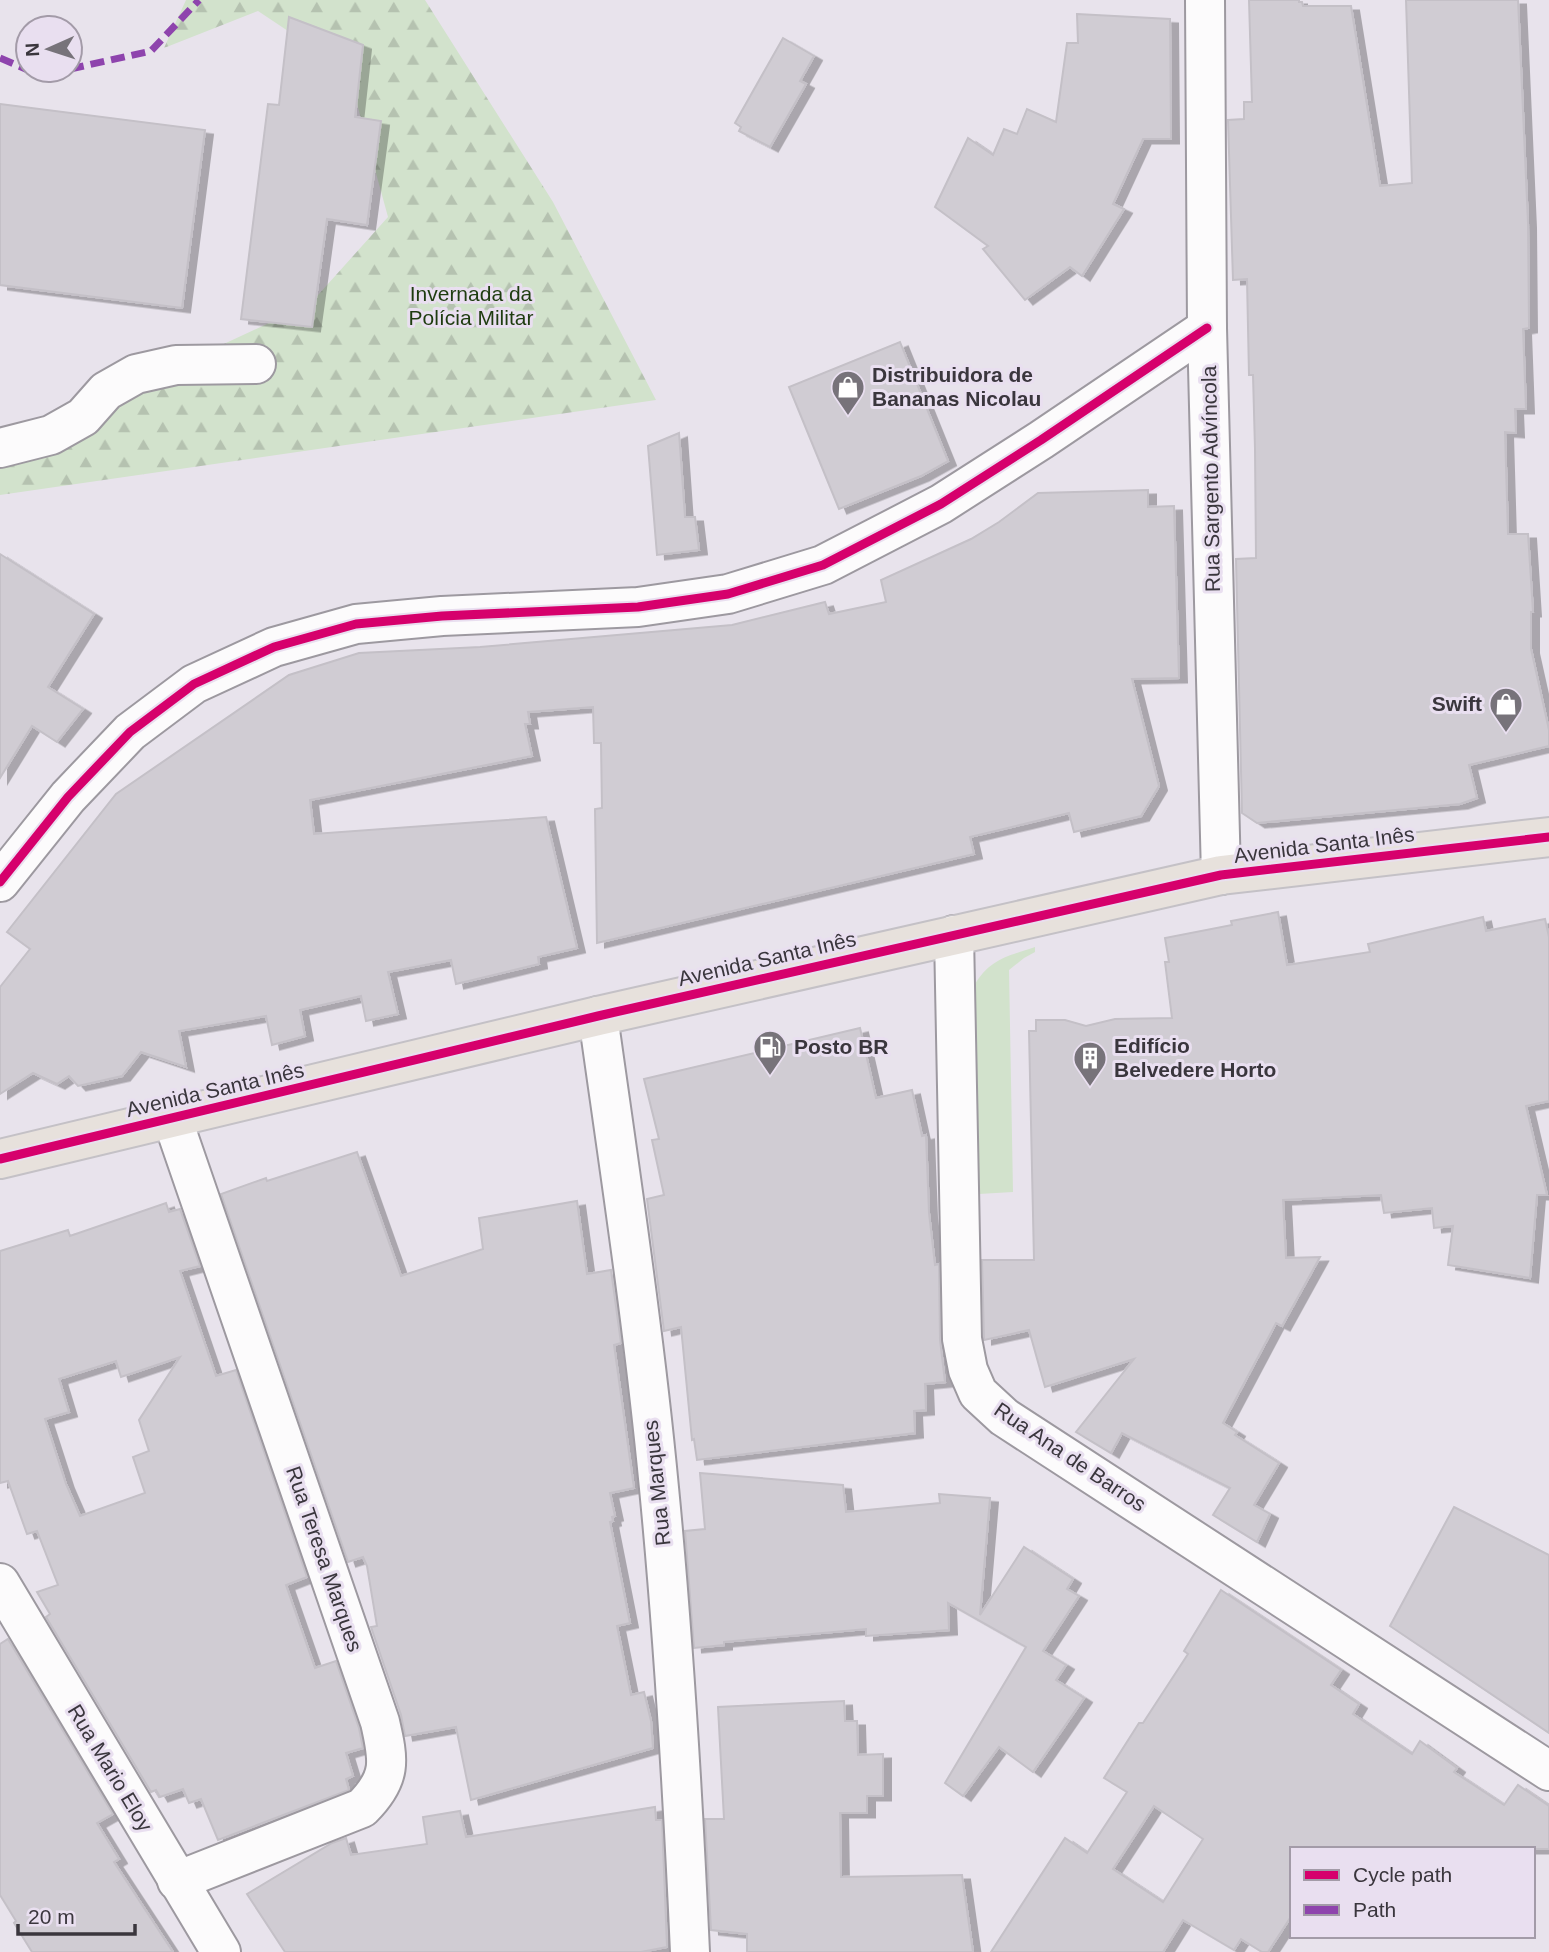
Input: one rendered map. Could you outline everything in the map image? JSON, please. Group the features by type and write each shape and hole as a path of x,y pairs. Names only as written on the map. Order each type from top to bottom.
{"main road":[{"name":"Avenida Santa Inês","path":"0,1158 598,1016 1221,875 1549,837"}],"street":[{"name":"Rua Sargento Advíncola","path":"1205,0 1207,328 1221,875"},
{"path":"0,882 68,797 130,732 194,684 262,653 356,624 442,616 638,607 728,594 823,565 941,504 1207,328"},
{"path":"0,448 51,435 83,417 106,391 136,374 176,365 256,364"},
{"name":"Rua Ana de Barros","path":"954,935 962,1339 968,1370 978,1393 1003,1417 1549,1771"},
{"name":"Rua Marques","path":"598,1016 633,1260 659,1488 684,1819 690,1952"},
{"name":"Rua Teresa Marques","path":"172,1118 380,1721 386,1749 386,1774 377,1792 362,1808 177,1881"},
{"name":"Rua Mario Eloy","path":"0,1583 221,1952"}],"green space":[{"name":"Invernada da Polícia Militar","path":"186,0 425,0 553,202 656,400 0,495 0,448 310,304 388,217 348,71 258,11 164,48"},
{"path":"1035,947 1035,952 1009,970 1013,1192 979,1194 974,986 993,964"}],"building":[{"path":"1249,0 1299,0 1303,6 1351,6 1380,186 1412,183 1406,0 1518,0 1528,223 1529,328 1523,329 1526,409 1515,409 1516,433 1505,432 1508,534 1528,534 1533,612 1531,649 1549,730 1549,746 1469,765 1477,798 1460,804 1257,823 1242,813 1236,559 1256,558 1255,449 1253,375 1249,375 1247,279 1233,280 1228,120 1244,119 1244,102 1252,102"},
{"path":"1077,14 1170,19 1171,139 1143,139 1113,204 1124,209 1082,276 1070,267 1025,300 983,249 988,246 935,207 968,138 993,155 1004,129 1017,134 1027,109 1056,122 1067,43 1078,43"},
{"path":"289,17 363,45 355,117 381,121 367,225 327,219 312,327 241,319 268,104 279,105"},
{"path":"783,38 814,56 800,81 806,84 770,147 739,131 741,127 735,123"},
{"path":"0,104 205,130 182,308 0,285"},
{"name":"Distribuidora de Bananas Nicolau","path":"900,342 948,461 921,476 839,509 789,387"},
{"path":"679,433 685,517 695,517 699,550 657,555 648,446"},
{"path":"1148,490 1148,507 1174,506 1179,678 1132,679 1159,786 1141,816 1074,832 1069,813 970,837 974,854 597,943 595,809 602,808 601,743 594,743 593,707 528,712 530,724 525,724 532,756 310,800 314,834 546,817 577,948 538,957 539,964 456,984 451,960 388,972 398,1014 366,1021 361,996 300,1010 305,1036 272,1045 266,1016 179,1031 186,1067 141,1052 122,1076 78,1086 69,1076 57,1084 33,1073 0,1094 0,987 30,949 7,932 116,794 289,675 359,653 480,647 732,625 825,602 829,614 886,602 881,580 971,539 1038,493"},
{"path":"0,554 94,614 48,687 83,709 57,742 32,726 0,778"},
{"path":"1278,912 1287,965 1370,952 1368,944 1483,917 1486,931 1545,919 1549,937 1549,1101 1526,1106 1547,1195 1537,1195 1530,1278 1448,1265 1453,1226 1434,1228 1432,1208 1384,1213 1381,1195 1283,1200 1286,1258 1320,1257 1282,1326 1276,1323 1223,1423 1237,1432 1235,1435 1279,1463 1254,1505 1270,1514 1257,1542 1213,1515 1230,1488 1122,1433 1111,1453 1076,1432 1134,1359 1045,1387 1029,1330 984,1340 982,1260 1034,1260 1029,1031 1036,1031 1036,1020 1065,1020 1086,1026 1115,1019 1172,1018 1165,938 1232,925 1231,921"},
{"path":"860,1028 876,1098 912,1090 922,1136 926,1135 929,1213 935,1265 939,1264 940,1340 945,1382 925,1384 926,1410 914,1411 915,1433 697,1460 694,1439 692,1440 681,1327 664,1331 647,1199 664,1195 652,1140 659,1139 644,1079"},
{"path":"357,1152 401,1276 483,1249 479,1218 577,1201 587,1274 611,1270 621,1343 614,1345 634,1488 610,1493 615,1516 610,1522 630,1623 617,1626 631,1695 644,1692 651,1721 653,1748 471,1800 456,1727 405,1736 401,1715 371,1627 377,1626 367,1566 363,1557 348,1562 221,1194"},
{"path":"166,1203 169,1212 180,1209 200,1266 180,1271 216,1376 236,1370 307,1577 286,1585 315,1668 336,1661 359,1728 363,1748 346,1753 353,1776 346,1779 349,1790 218,1840 201,1799 189,1803 183,1789 160,1797 156,1790 151,1792 46,1617 50,1614 37,1592 58,1585 37,1531 27,1534 8,1481 0,1483 0,1251 68,1230 70,1236","holes":["180,1357 139,1420 149,1451 133,1457 145,1493 80,1516 66,1484 45,1419 69,1412 59,1379 116,1361 121,1377"]},
{"path":"700,1473 843,1485 846,1512 940,1503 939,1494 990,1498 980,1615 1024,1547 1073,1579 1067,1589 1079,1596 1043,1651 1066,1665 1056,1680 1084,1698 1033,1772 999,1747 963,1796 945,1783 1026,1647 948,1603 949,1630 866,1636 866,1629 724,1642 724,1645 694,1648 685,1531 705,1529"},
{"path":"1454,1507 1549,1555 1549,1733 1390,1626"},
{"path":"1221,1590 1341,1670 1331,1685 1359,1704 1353,1714 1412,1754 1420,1741 1457,1768 1454,1772 1504,1805 1518,1785 1549,1806 1549,1849 1290,1847 1290,1918 1268,1952 1262,1952 1241,1939 1234,1950 1183,1920 1163,1952 991,1952 1065,1838 1087,1853 1127,1792 1104,1778 1188,1654 1184,1651","holes":["1154,1806 1203,1839 1163,1902 1113,1869"]},
{"path":"8,1639 113,1814 97,1823 119,1859 114,1862 173,1952 32,1952 14,1923 16,1921 0,1895 0,1644"},
{"path":"844,1701 845,1721 857,1721 858,1755 883,1754 883,1796 867,1796 867,1813 840,1813 841,1877 962,1875 973,1952 747,1952 747,1934 711,1930 705,1819 724,1819 718,1707"},
{"path":"655,1807 656,1820 662,1820 667,1947 641,1952 285,1952 247,1894 332,1843 346,1838 351,1855 427,1844 423,1817 460,1811 466,1837"}],"marked path":[{"path":"84,66 151,51 199,0"},
{"path":"0,58 14,64"}],"cycle path":[{"path":"0,882 68,797 130,732 194,684 274,647 356,624 442,616 638,607 728,594 823,565 941,504 1207,328"},
{"path":"0,1159 598,1016 1221,875 1549,837"}],"place":[{"name":"Distribuidora de Bananas Nicolau","path":"848,417"},
{"name":"Swift","path":"1506,734"},
{"name":"Posto BR","path":"770,1077"},
{"name":"Edifício Belvedere Horto","path":"1090,1088"}]}
